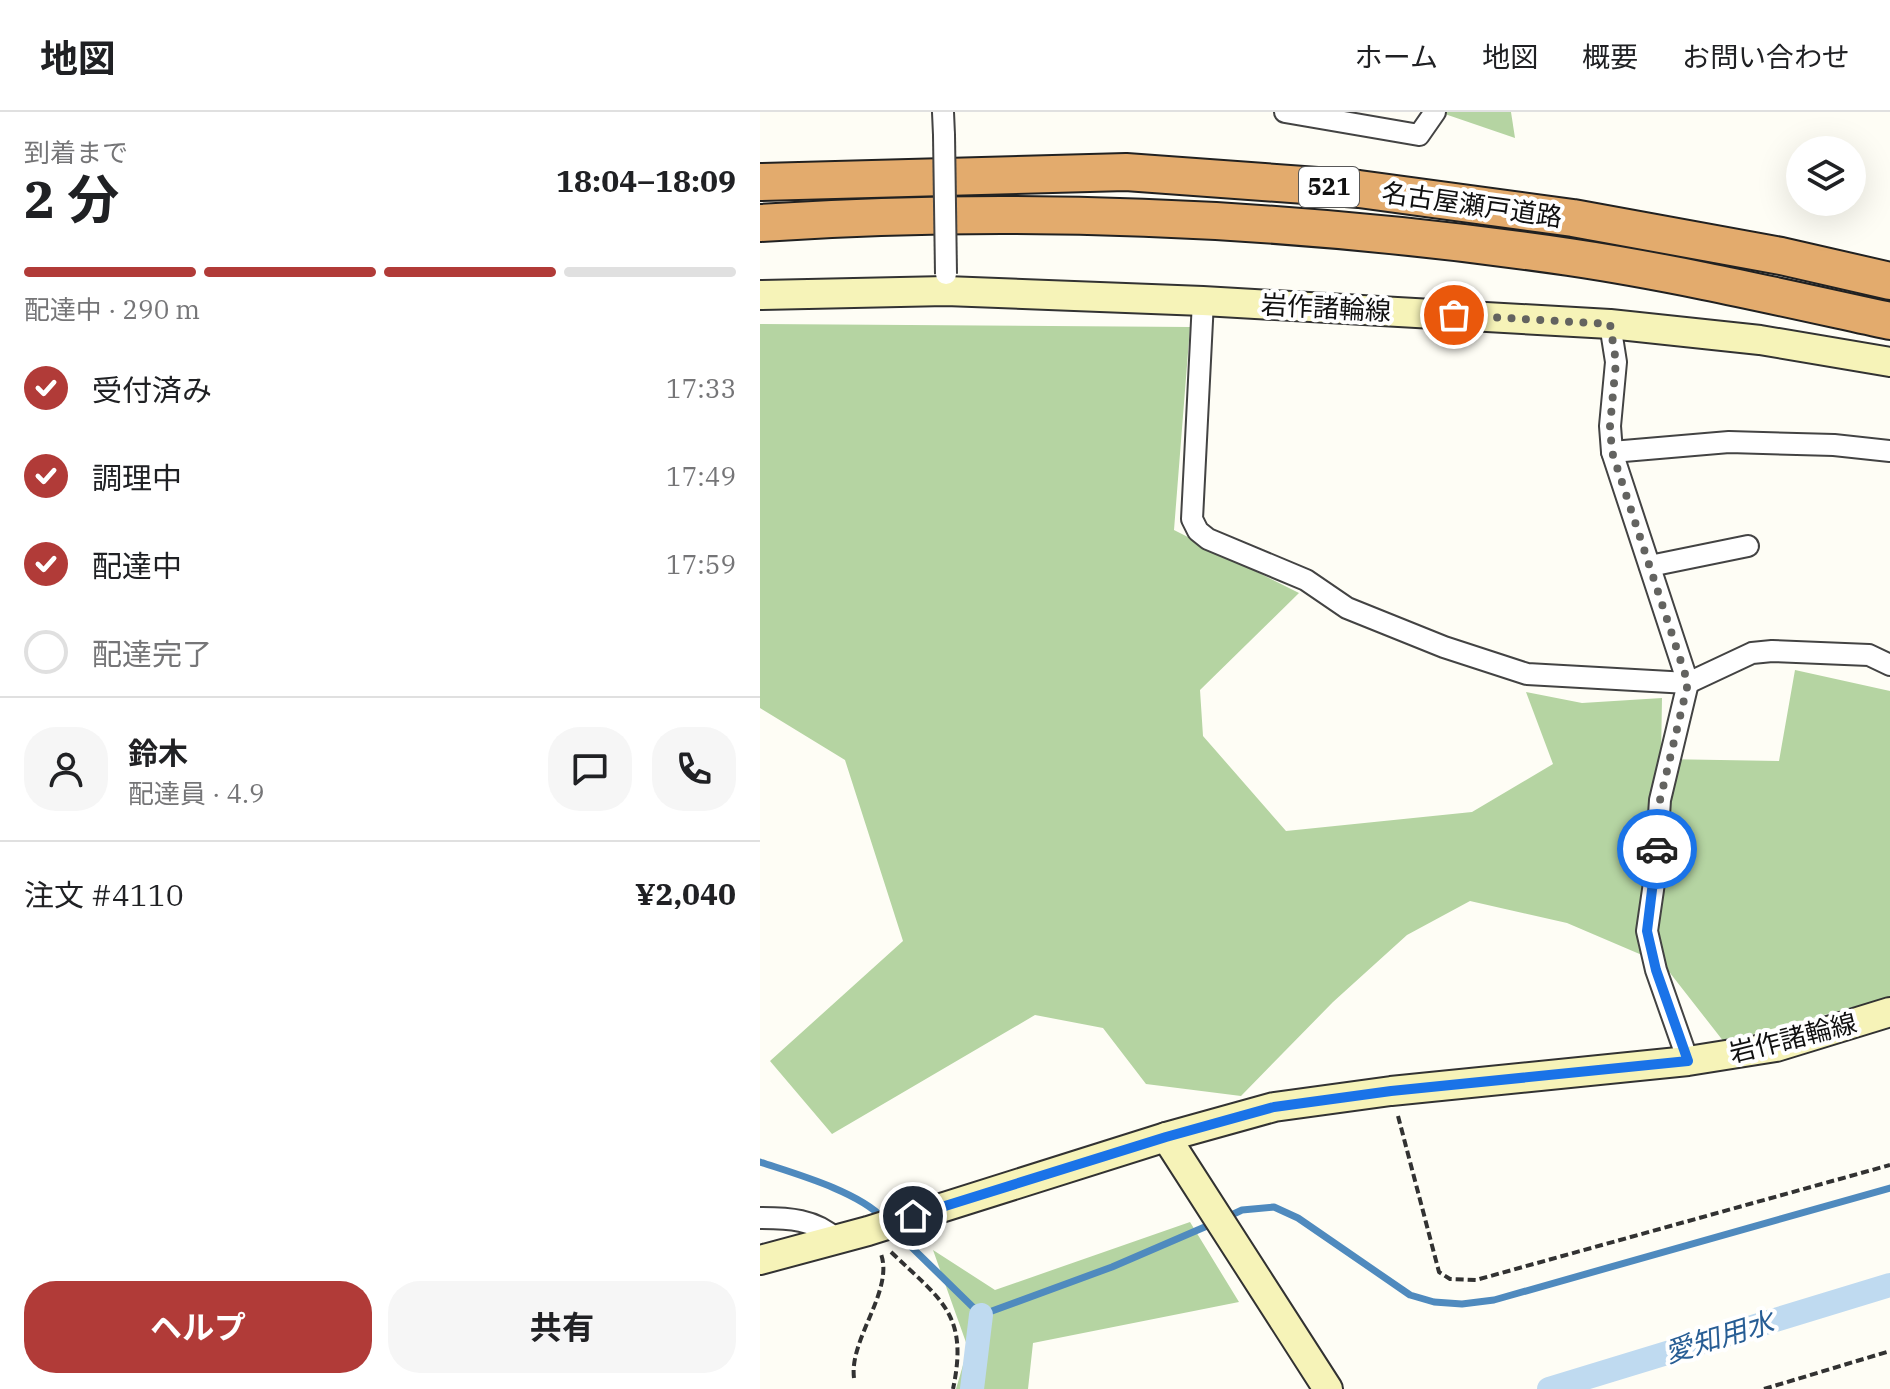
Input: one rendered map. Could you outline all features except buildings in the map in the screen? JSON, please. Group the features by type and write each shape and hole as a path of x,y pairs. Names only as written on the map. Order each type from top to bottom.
{"highway":[{"name":"名古屋瀬戸道路","path":"760,182 1126,172 1359,189 1573,218 1781,256 1890,281"},
{"name":"名古屋瀬戸道路","path":"760,223 1010,214 1128,216 1357,232 1571,258 1771,295 1890,321"}],"main road":[{"name":"岩作諸輪線","path":"760,295 946,283 1610,324 1760,340 1890,362"},
{"name":"岩作諸輪線","path":"760,1260 1274,1107 1391,1091 1688,1061 1776,1047 1890,1012"},
{"path":"1166,1137 1328,1389"}],"street":[{"path":"943,112 946,283"},
{"path":"1285,112 1419,135 1435,112"},
{"path":"1203,301 1192,519 1198,531 1208,539 1306,580 1347,608 1444,647 1527,674 1688,683 1752,653 1772,651 1869,655 1890,665"},
{"path":"1610,324 1616,362 1610,426 1612,452 1688,683 1660,800 1655,876 1647,931 1656,970 1688,1061"},
{"path":"1612,452 1729,442 1834,445 1890,451"},
{"path":"1650,566 1748,546"},
{"path":"760,1218 788,1218 855,1234"}],"path":[{"path":"1391,1091 1439,1272 1450,1279 1476,1280 1890,1165"},
{"path":"854,1378 856,1355 883,1273 882,1255 855,1234"},
{"path":"891,1252 931,1290 953,1319 959,1355 953,1389"},
{"path":"1764,1389 1890,1351"}],"green space":[{"path":"1439,112 1511,112 1515,138"},
{"path":"760,324 1190,327 1174,530 1299,593 1200,690 1203,736 1286,831 1472,812 1553,764 1526,692 1582,703 1662,698 1661,759 1779,761 1795,670 1890,691 1890,997 1724,1042 1663,964 1567,923 1470,901 1407,935 1333,1002 1241,1096 1146,1084 1103,1028 1035,1015 832,1134 770,1061 903,941 845,760 760,708"},
{"path":"1190,1222 1239,1302 1033,1343 1028,1389 956,1389 968,1348 933,1250 995,1290"}],"waterway":[{"path":"760,1162 842,1192 872,1208 883,1218"},
{"path":"1225,1218 1242,1210 1274,1207 1298,1218 1410,1295 1434,1302 1462,1304 1494,1300 1890,1188"},
{"path":"894,1230 981,1315 1112,1267 1214,1223"},
{"name":"愛知用水","path":"1549,1389 1890,1285"},
{"path":"972,1389 981,1315"}],"way so far":[{"path":"1454,315 1610,324 1616,362 1610,426 1612,452 1688,683 1660,800 1657,849"}],"route":[{"path":"913,1216 1166,1137 1274,1107 1391,1091 1688,1061 1656,970 1647,931 1657,849"}]}
